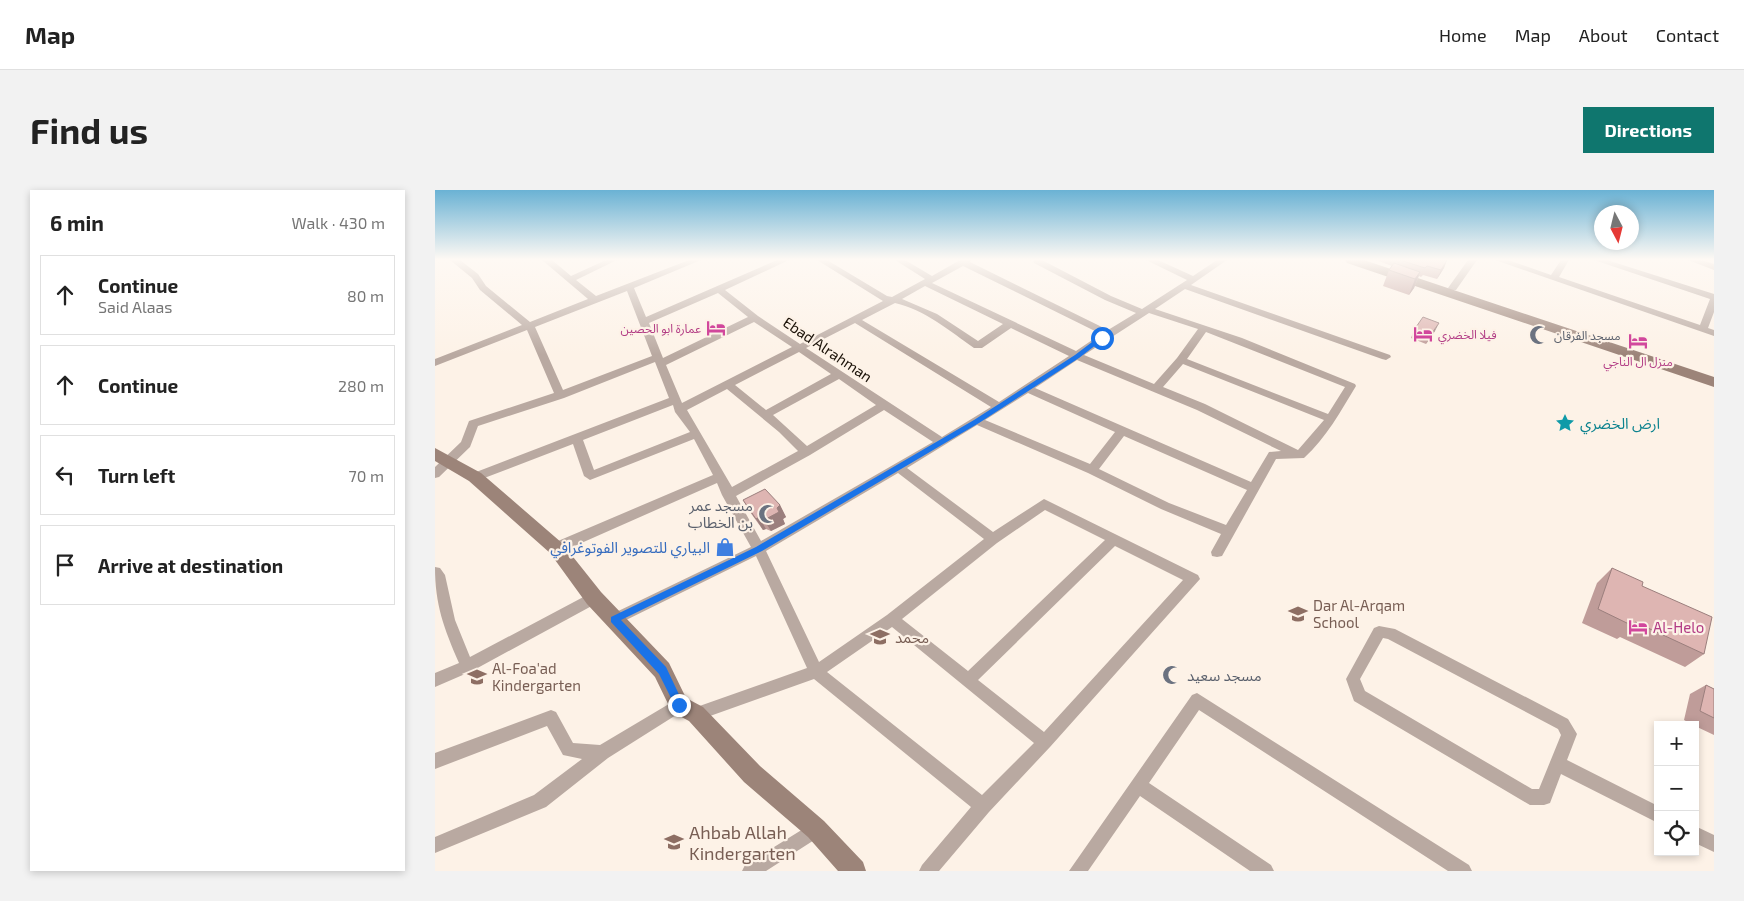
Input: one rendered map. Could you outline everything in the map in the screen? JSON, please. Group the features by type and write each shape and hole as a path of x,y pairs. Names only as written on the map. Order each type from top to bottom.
{"main road":[{"path":"1446,292 1714,382"},
{"path":"1464,292 1714,376"},
{"path":"442,457 475,477 555,548 594,598 663,670 687,709 752,774 816,829 855,871"}],"street":[{"path":"488,292 530,327 560,395"},
{"path":"585,292 596,301"},
{"path":"435,363 620,292"},
{"path":"631,292 677,404 697,434 728,495 759,549 816,672 983,806"},
{"path":"643,322 713,292"},
{"name":"Ebad Alrahman","path":"722,292 755,318 942,442"},
{"path":"875,292 885,298 897,298 923,311 978,346 1009,324"},
{"path":"475,477 728,384 908,292"},
{"path":"948,292 1009,324 1077,356 1201,407 1300,455"},
{"path":"1025,292 1108,334"},
{"path":"1096,292 1146,312 1204,328 1351,386 1331,418 1300,455"},
{"path":"615,619 759,549 977,422 998,406 1027,389 1108,334 1176,292"},
{"path":"1201,292 1386,357"},
{"path":"1594,292 1714,333"},
{"path":"1700,292 1714,296"},
{"path":"1703,329 1714,300"},
{"path":"435,474 442,457 466,444 473,424 659,360 755,318"},
{"path":"854,319 998,406"},
{"path":"1156,388 1181,360 1204,328"},
{"path":"1181,360 1331,418"},
{"path":"765,415 840,374"},
{"path":"728,384 783,429 806,452"},
{"path":"1027,389 1121,432 1255,489"},
{"path":"728,495 806,452 884,405"},
{"path":"977,422 1092,470 1165,506 1229,532"},
{"path":"1092,470 1121,432"},
{"path":"577,438 590,476 697,434"},
{"path":"1217,552 1273,455 1300,455"},
{"path":"898,467 993,538"},
{"path":"555,548 719,477"},
{"path":"435,845 540,801 601,753 687,709 816,672 892,619 993,538 1044,504 1193,579 1045,742 983,806 928,871"},
{"path":"967,681 1113,540"},
{"path":"435,572 438,575 448,620 467,666"},
{"path":"435,680 467,666 594,598"},
{"path":"892,619 1045,742"},
{"path":"1379,632 1391,633 1563,724 1569,734 1559,764 1544,797 1530,798 1359,696 1353,679 1379,632"},
{"path":"1078,871 1197,700 1463,871"},
{"path":"435,760 551,717 568,750 601,753"},
{"path":"1559,764 1654,813"},
{"path":"1137,786 1265,871"},
{"path":"751,871 816,829"},
{"path":"1699,836 1714,844"}],"building":[{"path":"1423,317 1439,323 1430,336 1414,330"},
{"path":"765,489 780,505 777,508 779,512 764,520 759,517 756,519 743,500"},
{"path":"1612,568 1643,582 1642,586 1712,617 1704,654 1635,622 1633,626 1598,609"},
{"path":"1706,685 1714,689 1714,718 1700,711"}],"place":[{"name":"عمارة ابو الحصين","path":"716,328"},
{"name":"فيلا الخضري","path":"1423,334"},
{"name":"مسجد الفرقان","path":"1539,335"},
{"name":"منزل ال الناجي","path":"1638,341"},
{"name":"ارض الخضري","path":"1565,423"},
{"name":"مسجد عمر بن الخطاب","path":"768,514"},
{"name":"البياري للتصوير الفوتوغرافي","path":"725,547"},
{"name":"Dar Al-Arqam School","path":"1298,614"},
{"name":"Al-Helo","path":"1638,627"},
{"name":"محمد","path":"880,637"},
{"name":"مسجد سعيد","path":"1172,675"},
{"name":"Al-Foa'ad Kindergarten","path":"477,677"},
{"name":"Ahbab Allah Kindergarten","path":"674,842"}],"route":[{"path":"679,705 663,670 615,619 759,549 977,422 998,406 1027,389 1102,338"}]}
